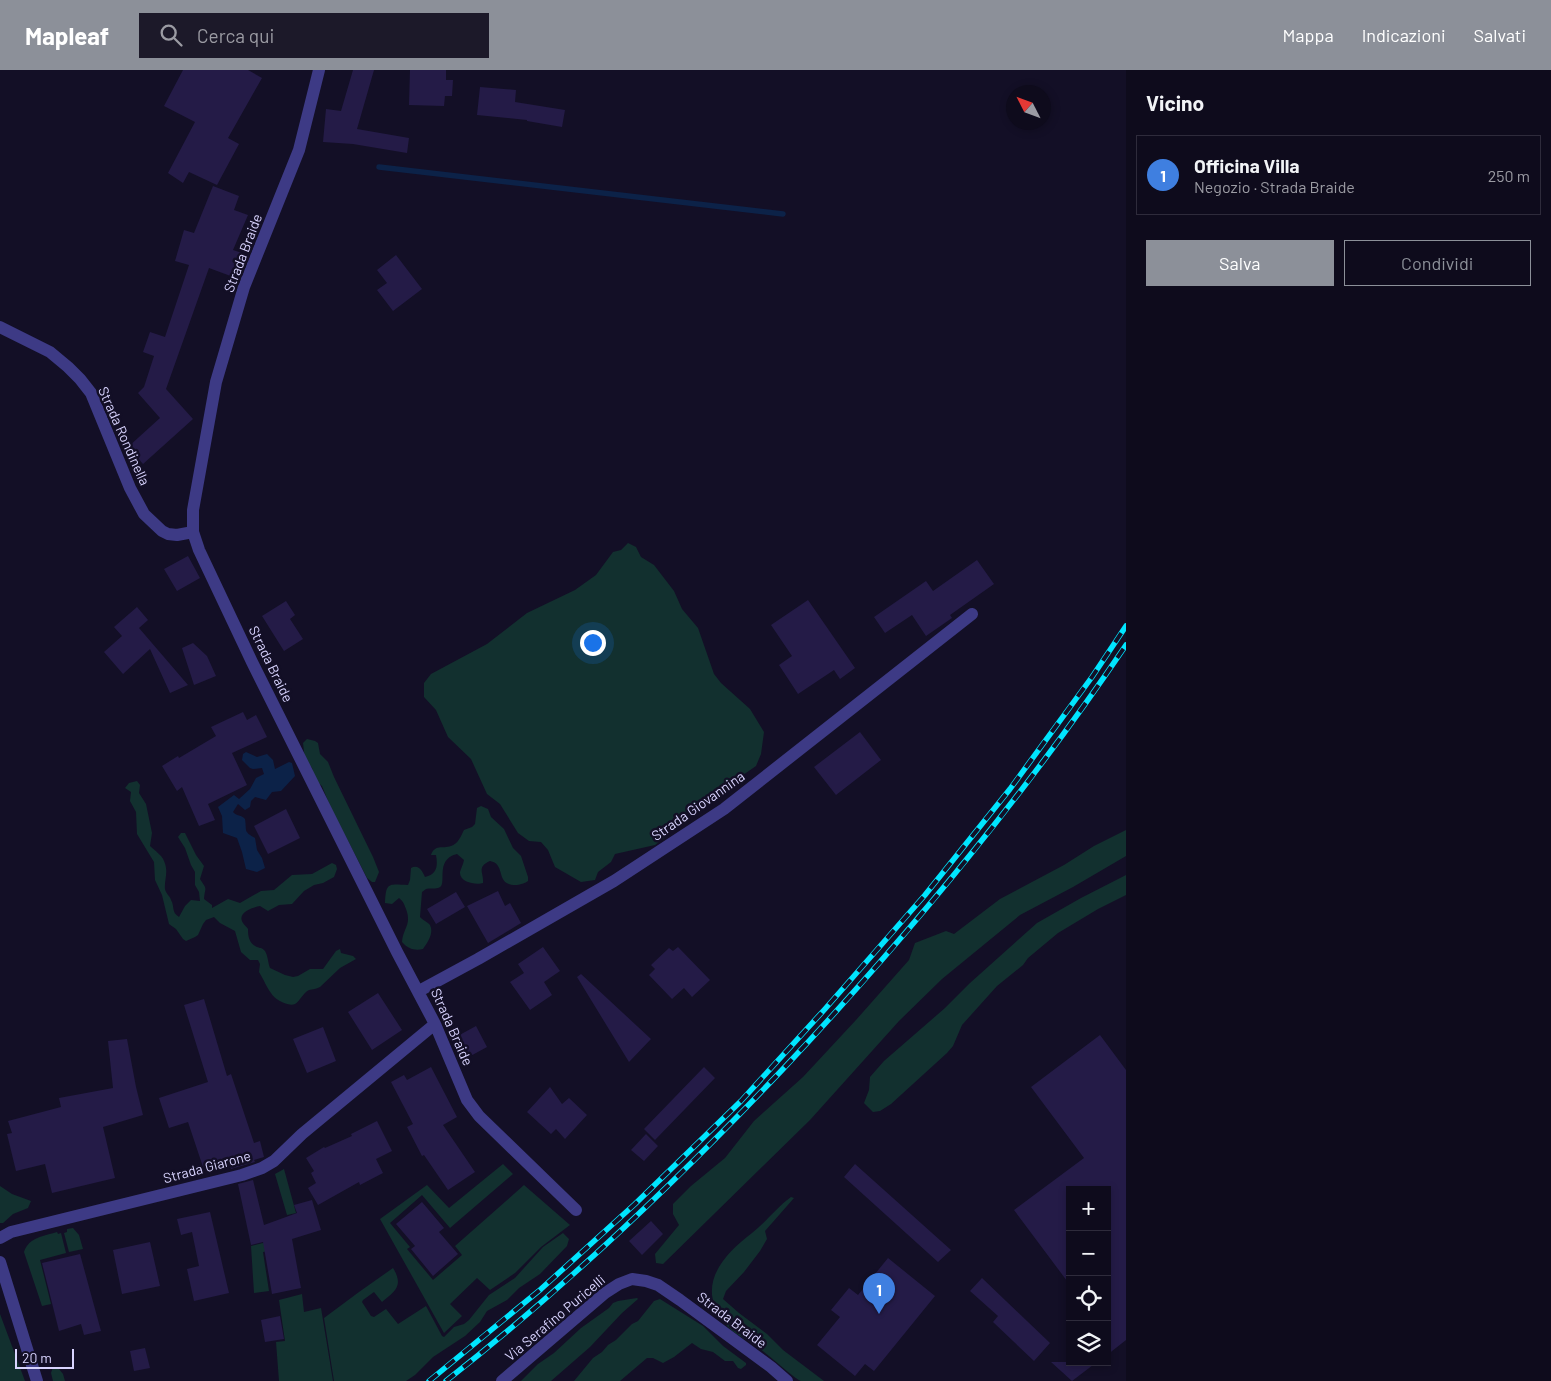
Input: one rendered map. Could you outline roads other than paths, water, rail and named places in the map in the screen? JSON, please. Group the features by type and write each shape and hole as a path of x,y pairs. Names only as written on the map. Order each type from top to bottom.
{"street":[{"name":"Strada Braide","path":"318,70 299,150 244,287 216,382 193,510 193,532 199,550 252,662 397,952 436,1024 467,1100 478,1116 576,1210"},
{"name":"Strada Rondinella","path":"0,327 50,352 68,366 80,379 90,393 130,488 144,514 168,534 177,535 193,532"},
{"name":"Strada Giovannina","path":"419,991 614,881 724,810 972,614"},
{"name":"Strada Giarone","path":"0,1238 11,1232 242,1175 262,1168 282,1154 302,1134 436,1024"},
{"path":"0,1262 37,1381"},
{"name":"Via Serafino Puricelli","path":"502,1381 618,1284 632,1279 658,1285"},
{"name":"Strada Braide","path":"658,1285 771,1367 787,1381"}],"water":[{"path":"246,752 257,757 267,754 273,760 275,769 289,762 292,763 295,776 281,791 272,792 266,800 255,797 251,801 250,807 245,810 238,804 233,812 245,819 246,831 255,838 257,850 265,868 257,872 246,869 237,838 223,833 222,816 218,807 234,795 239,799 250,789 256,778 264,774 262,768 250,768 242,760 243,754"}],"waterway":[{"path":"379,167 783,214"}],"railway":[{"path":"429,1381 541,1289 635,1204 741,1101 925,895 1010,789 1092,677 1126,626"},
{"path":"446,1381 578,1270 703,1151 783,1069 875,968 963,864 1047,756 1126,645"}],"place":[{"name":"Officina Villa","path":"879,1314"}]}
